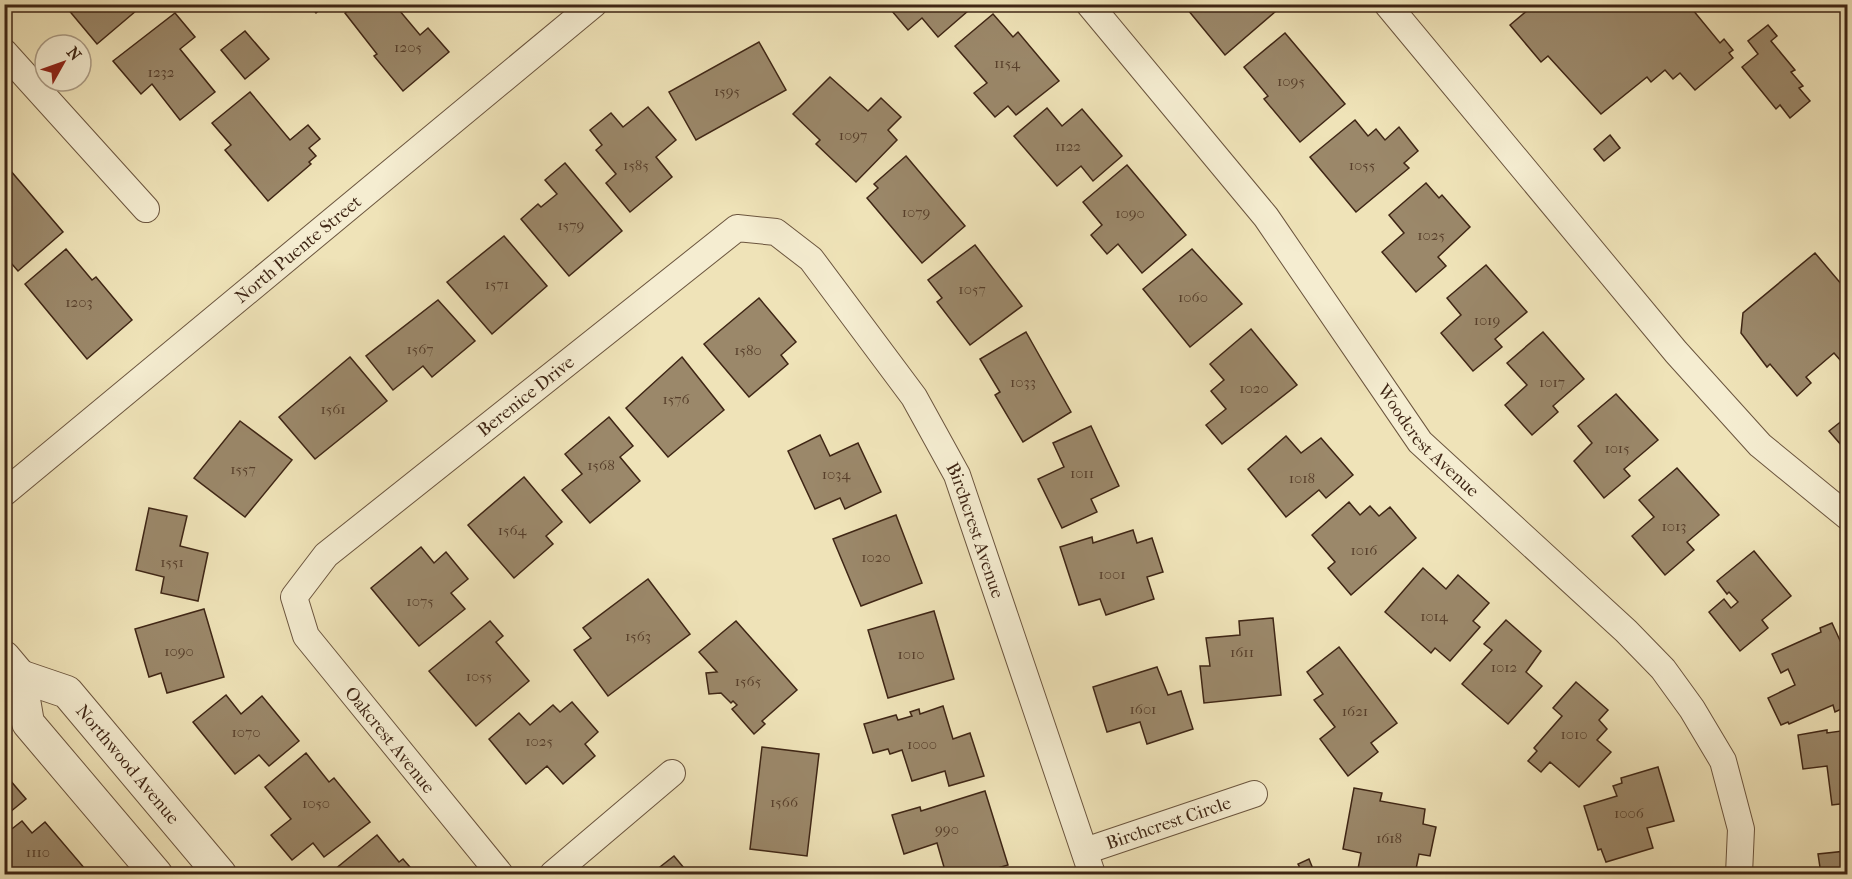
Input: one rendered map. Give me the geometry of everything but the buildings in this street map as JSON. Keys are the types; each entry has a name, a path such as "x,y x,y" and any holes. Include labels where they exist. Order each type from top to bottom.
{"street":[{"name":"North Puente Street","path":"4,493 594,4"},
{"name":"Woodcrest Avenue","path":"1089,4 1266,217 1420,442 1626,631 1663,669 1692,709 1723,761 1742,829 1739,874"},
{"path":"1387,4 1683,361 1760,446 1848,518"},
{"path":"4,52 146,209"},
{"name":"Berenice Drive","path":"294,597 326,555 737,228 776,232"},
{"name":"Birchcrest Avenue","path":"776,232 811,260 914,397 957,475 1089,863"},
{"name":"Oakcrest Avenue","path":"294,597 306,636 500,874"},
{"name":"Northwood Avenue","path":"13,667 28,723 156,874"},
{"name":"Northwood Avenue","path":"13,667 67,692 220,874"},
{"path":"553,874 672,773"},
{"name":"Birchcrest Circle","path":"1089,863 1254,794"}]}
